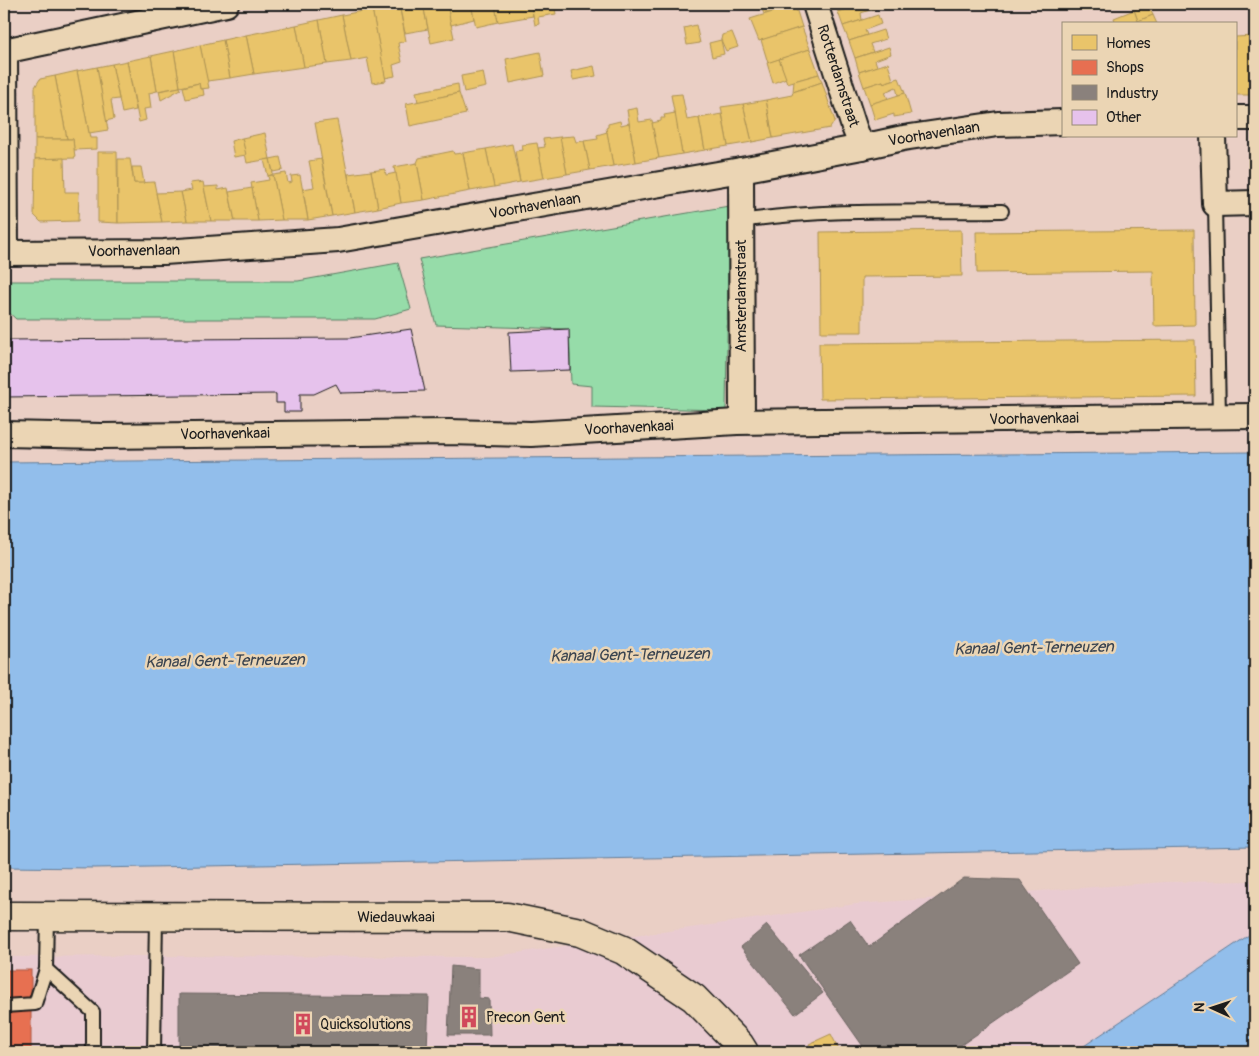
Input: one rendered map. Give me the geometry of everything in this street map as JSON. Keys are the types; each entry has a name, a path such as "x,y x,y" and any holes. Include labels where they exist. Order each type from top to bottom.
{"main road":[{"name":"Wiedauwkaai","path":"4,916 507,917 580,932 623,950 694,998 739,1044 744,1052"}],"street":[{"path":"5,253 4,50 226,4"},
{"name":"Rotterdamstraat","path":"815,4 862,147"},
{"path":"1236,118 1255,118"},
{"name":"Voorhavenlaan","path":"5,253 164,252 338,240 741,170 903,138 998,124 1062,122"},
{"path":"1213,138 1215,204 1255,203"},
{"name":"Amsterdamstraat","path":"741,170 742,422"},
{"name":"Voorhavenkaai","path":"4,434 102,436 449,432 531,434 742,422 1255,416"}],"lane":[{"path":"1215,204 1219,416"},
{"path":"741,221 817,214 1002,211"},
{"path":"4,1006 35,1004 46,969 47,916"},
{"path":"154,1052 156,916"},
{"path":"46,969 93,1012 93,1052"}],"shaded area":[{"path":"1255,881 1255,1052 4,1052 4,957 489,957 856,904 1165,882"}],"green space":[{"path":"729,206 726,410 592,407 592,386 571,384 569,329 436,325 419,259"},
{"path":"398,263 411,309 375,319 16,319 4,308 4,281 298,281"}],"water":[{"name":"Kanaal Gent-Terneuzen","path":"1255,452 1255,847 94,868 4,867 4,462"},
{"path":"1255,931 1255,1047 1247,1052 1075,1052"}],"building: Homes":[{"path":"4,4 13,4 13,6 4,8"},
{"path":"399,4 406,41 398,43 402,62 393,65 395,76 385,78 372,9"},
{"path":"399,4 423,4 428,29 405,33"},
{"path":"423,4 447,4 454,38 431,43"},
{"path":"447,4 471,4 474,19 451,25"},
{"path":"471,4 495,4 498,22 476,27"},
{"path":"495,4 531,4 533,16 498,22"},
{"path":"531,4 554,4 556,14 538,17 539,24 535,25"},
{"path":"554,4 582,4 555,10"},
{"path":"760,4 795,4 795,5 764,14"},
{"path":"836,4 863,4 838,12"},
{"path":"863,4 874,4 876,8 861,13 862,20 843,26 838,12"},
{"path":"1147,4 1153,15 1138,21 1134,10"},
{"path":"795,5 802,27 759,41 750,19"},
{"path":"372,9 386,81 372,83 367,58 351,61 342,15"},
{"path":"1134,10 1138,21 1115,22 1114,18"},
{"path":"342,15 351,61 327,64 319,20"},
{"path":"878,15 881,24 865,30 867,35 849,41 843,26"},
{"path":"1153,15 1156,22 1138,22"},
{"path":"319,20 327,64 304,67 296,25"},
{"path":"296,25 304,67 254,74 246,35"},
{"path":"696,25 700,43 687,45 684,28"},
{"path":"802,27 810,49 768,63 761,40"},
{"path":"883,30 886,39 870,44 873,52 855,58 849,41"},
{"path":"732,32 738,47 726,51 721,40 722,35"},
{"path":"246,35 254,74 230,78 223,40"},
{"path":"1255,36 1255,95 1236,95 1236,37"},
{"path":"223,40 230,78 207,81 200,45"},
{"path":"721,40 724,54 712,57 709,43"},
{"path":"200,45 209,88 200,89 199,83 180,87 174,51"},
{"path":"889,47 891,54 875,60 877,66 859,72 855,58"},
{"path":"810,49 819,74 787,83 779,59"},
{"path":"174,51 180,87 157,91 151,56"},
{"path":"540,52 544,76 510,83 506,59"},
{"path":"151,56 157,91 149,93 151,108 144,109 146,120 139,122 127,61"},
{"path":"779,59 786,78 773,83 767,63"},
{"path":"127,61 136,110 122,113 112,64"},
{"path":"888,63 893,80 864,87 859,72"},
{"path":"112,64 119,99 111,100 114,119 106,121 97,67"},
{"path":"594,66 596,76 573,80 571,71"},
{"path":"97,67 108,130 89,133 77,71"},
{"path":"77,71 90,138 97,138 97,149 74,150 73,139 67,139 55,76"},
{"path":"483,72 486,87 464,92 461,76"},
{"path":"819,74 822,82 793,92 794,81"},
{"path":"55,76 67,139 35,139 35,87 40,79"},
{"path":"899,78 905,93 898,95 896,87 885,92 888,99 870,104 864,87"},
{"path":"822,82 835,121 830,128 773,138 766,100 792,95 793,92"},
{"path":"199,83 204,95 186,99 183,87"},
{"path":"458,84 459,93 418,102 416,92"},
{"path":"180,87 181,89 161,100 159,91"},
{"path":"459,93 466,114 410,126 406,104"},
{"path":"905,93 911,114 894,117 894,114 875,120 870,104"},
{"path":"682,94 687,120 699,118 705,150 682,154 671,95"},
{"path":"766,100 773,138 752,142 743,104"},
{"path":"743,104 752,142 728,146 721,107"},
{"path":"637,108 639,122 652,120 659,158 636,162 627,110"},
{"path":"675,113 682,154 659,158 652,123 661,121 661,118 665,118 664,115"},
{"path":"722,114 728,146 705,150 699,118"},
{"path":"337,120 355,212 332,216 315,123"},
{"path":"620,121 621,125 629,123 636,162 613,166 606,128 608,124"},
{"path":"607,132 613,166 590,170 584,141 598,139 597,135"},
{"path":"265,133 270,159 247,163 242,138"},
{"path":"574,136 576,142 584,141 590,170 567,174 560,137"},
{"path":"560,137 567,174 544,178 538,148 545,147 543,139"},
{"path":"242,138 246,155 234,157 231,141"},
{"path":"35,139 73,139 75,158 35,159"},
{"path":"537,143 544,178 520,182 515,151 523,150 522,145"},
{"path":"512,144 520,182 494,187 486,149"},
{"path":"486,149 494,187 470,191 463,153"},
{"path":"453,151 454,154 463,153 470,191 424,200 417,163 419,158"},
{"path":"98,152 117,152 118,223 98,222"},
{"path":"280,157 283,170 273,172 270,159"},
{"path":"64,158 65,192 79,192 78,221 41,222 34,215 35,159"},
{"path":"118,159 130,159 134,183 154,182 162,222 118,223"},
{"path":"270,159 273,174 268,176 264,160"},
{"path":"321,159 332,216 308,220 303,189 314,187 309,161"},
{"path":"417,163 424,200 401,203 394,167"},
{"path":"132,167 141,167 144,183 134,183"},
{"path":"385,169 386,175 396,173 401,203 378,208 371,171"},
{"path":"371,171 378,208 355,212 348,174"},
{"path":"286,173 288,183 292,182 291,176 300,175 308,220 282,220 273,175"},
{"path":"273,175 282,220 258,221 251,183 269,180 268,176"},
{"path":"203,182 211,221 187,221 181,192 192,190 190,183"},
{"path":"218,186 218,190 228,188 235,221 211,221 204,187"},
{"path":"252,188 258,221 235,221 229,192"},
{"path":"181,192 187,221 162,222 156,193"},
{"path":"961,230 962,276 862,277 862,332 821,332 820,232"},
{"path":"1194,230 1195,325 1154,326 1153,271 977,273 976,232"},
{"path":"1195,340 1196,396 820,399 819,343"},
{"path":"831,1034 840,1052 812,1052 809,1044"}],"building: Shops":[{"path":"4,970 31,970 31,1052 4,1052"}],"building: Industry":[{"path":"964,878 1020,880 1078,964 951,1052 867,1052 799,955 850,920 869,947"},
{"path":"767,925 823,993 795,1014 741,947"},
{"name":"Precon Gent","path":"451,966 479,969 479,998 489,999 490,1035 448,1035"},
{"name":"Quicksolutions","path":"179,994 429,996 427,1052 179,1052"}],"building: Other":[{"path":"411,329 425,391 341,393 336,384 314,394 300,394 300,412 284,412 284,403 276,403 276,394 4,397 4,340 350,338"},
{"path":"569,329 570,370 511,372 509,332"}],"place":[{"name":"Precon Gent","path":"469,1017"},
{"name":"Quicksolutions","path":"303,1024"}]}
